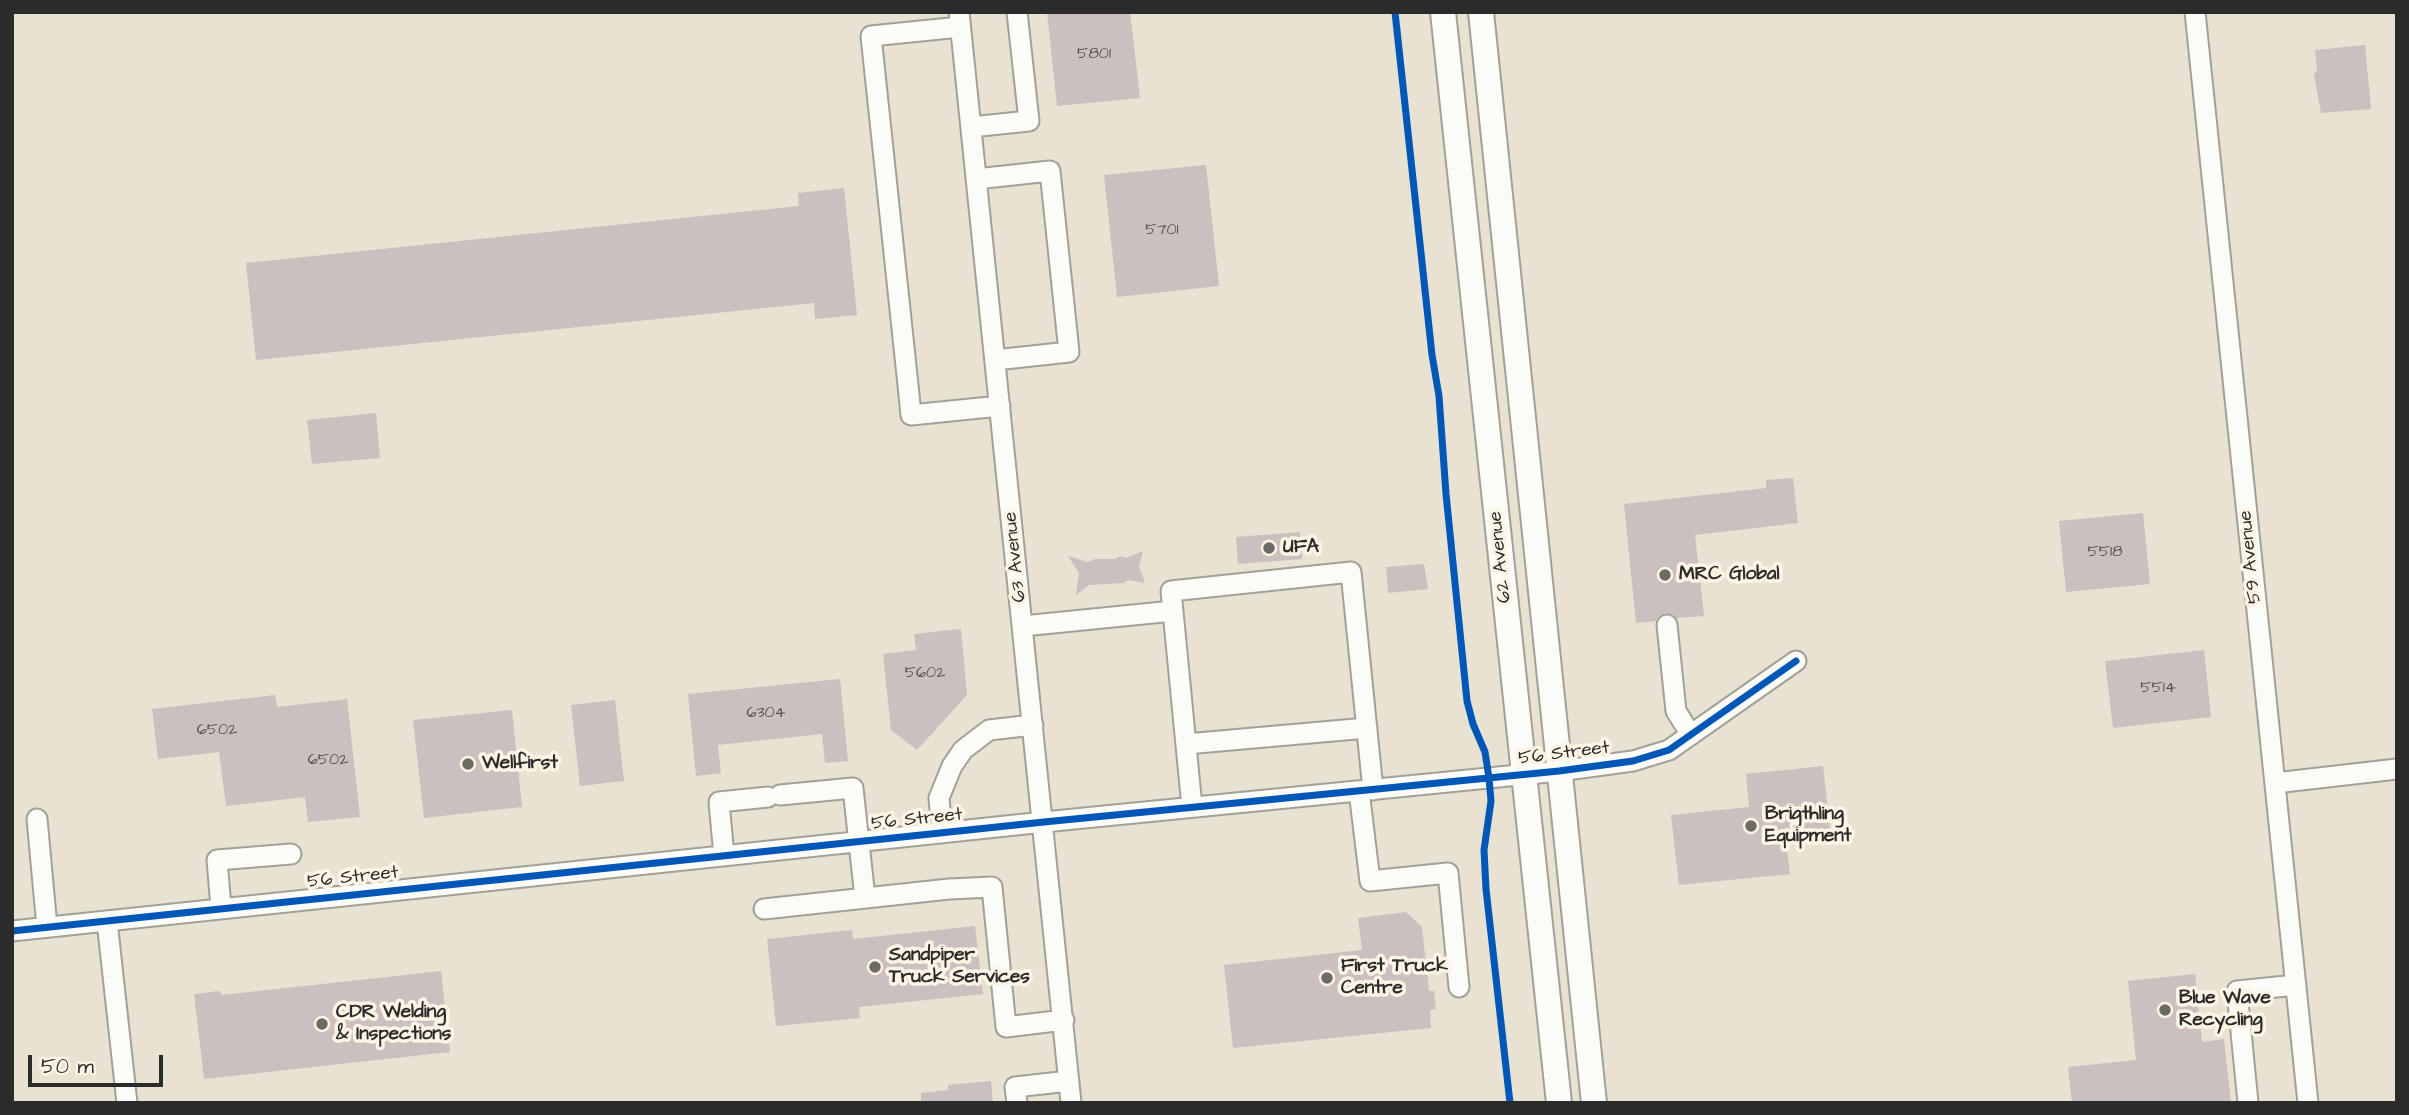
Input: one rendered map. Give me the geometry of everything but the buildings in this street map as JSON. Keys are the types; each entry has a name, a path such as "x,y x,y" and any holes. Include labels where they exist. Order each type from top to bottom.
{"main road":[{"name":"62 Avenue","path":"1443,12 1559,1103"},
{"name":"62 Avenue","path":"1480,12 1594,1103"}],"street":[{"path":"971,127 1029,121 1017,12"},
{"name":"59 Avenue","path":"2195,12 2308,1103"},
{"path":"959,20 871,36 911,415 1000,406"},
{"name":"63 Avenue","path":"959,20 1071,1103"},
{"path":"976,179 1050,171 1069,352 995,360"},
{"path":"1192,807 1171,591 1351,572 1367,728 1366,790 1370,881 1448,873 1460,987"},
{"path":"1023,626 1173,611"},
{"path":"1667,625 1676,711 1691,735"},
{"name":"56 Street","path":"12,931 221,907 1559,771 1633,761 1669,750 1796,661"},
{"path":"942,833 939,798 952,766 963,750 989,730 1033,725"},
{"path":"1185,744 1367,728"},
{"path":"2275,783 2397,769"},
{"path":"724,856 719,802 853,788 865,898"},
{"path":"37,819 47,927"},
{"path":"221,907 217,860 291,854"},
{"path":"764,909 992,887 1006,1027 1064,1020"},
{"path":"107,921 127,1103"},
{"path":"2248,1103 2237,991 2296,985"},
{"path":"1017,1103 1015,1087 1069,1081"}],"cycle path":[{"path":"1395,12 1432,355 1439,396 1467,701 1485,752 1489,778 1491,801 1484,850 1486,889 1510,1103"},
{"path":"12,931 1044,822 1559,771 1633,761 1669,750 1796,661"}],"place":[{"name":"UFA","path":"1269,548"},
{"name":"MRC Global","path":"1665,575"},
{"name":"Wellfirst","path":"468,764"},
{"name":"Brigthling Equipment","path":"1751,826"},
{"name":"Sandpiper Truck Services","path":"875,967"},
{"name":"First Truck Centre","path":"1327,978"},
{"name":"Blue Wave Recycling","path":"2165,1010"},
{"name":"CDR Welding & Inspections","path":"322,1024"}]}
